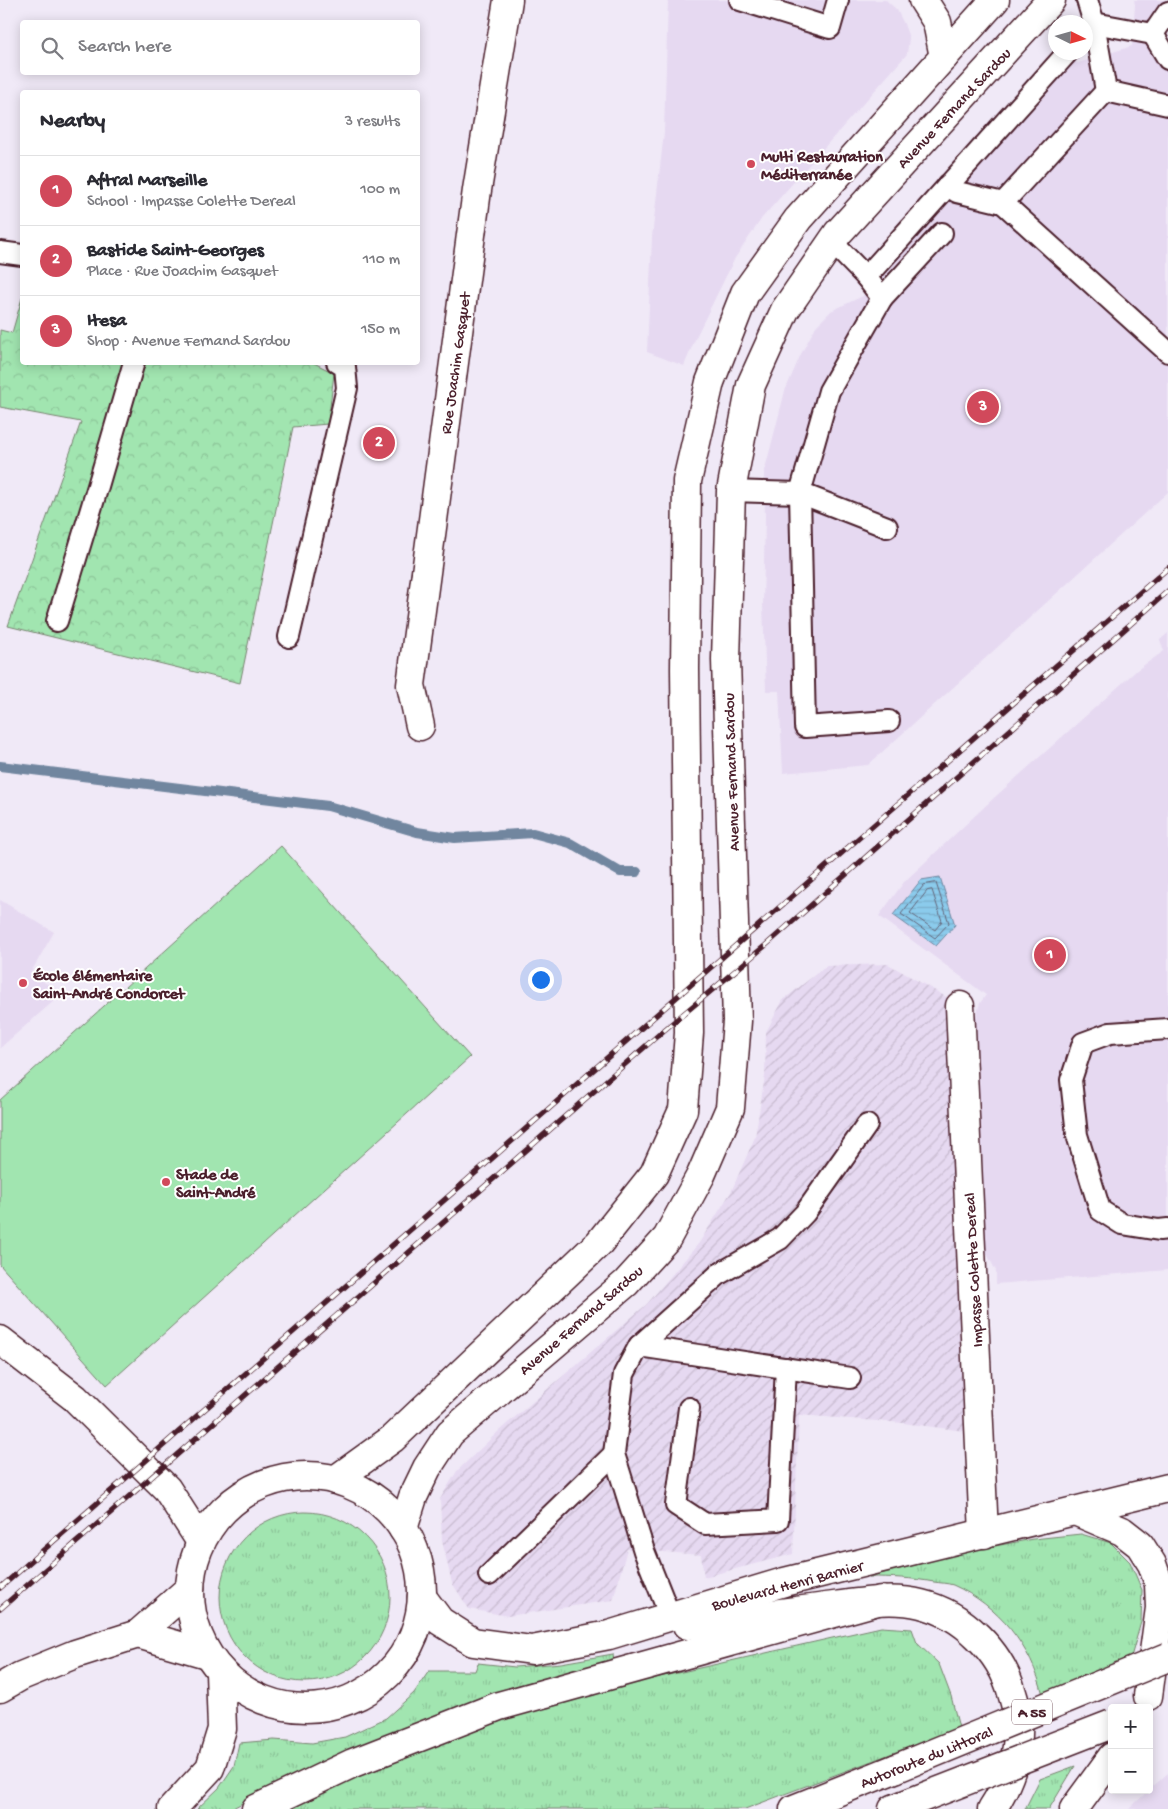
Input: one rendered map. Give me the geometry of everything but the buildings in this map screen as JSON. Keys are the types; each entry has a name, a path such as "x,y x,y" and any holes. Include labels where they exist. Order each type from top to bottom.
{"main road":[{"name":"Rue Joachim Gasquet","path":"420,726 411,685 477,190 508,0"},
{"path":"923,0 937,22 944,57"},
{"path":"336,1480 392,1439 599,1243 654,1174 683,1110 689,1033 685,679 687,481 710,382 745,293 798,219 995,0"},
{"name":"Avenue Fernand Sardou","path":"403,1529 413,1497 423,1475 450,1433 626,1283 667,1238 701,1175 730,1108 737,1021 726,660 731,491 751,385 785,310 838,233 1051,0"},
{"name":"Impasse Colette Dereal","path":"960,1006 984,1534"},
{"path":"0,1340 75,1398 167,1489 201,1542"},
{"path":"304,1476 336,1480 362,1490 385,1507 403,1529 418,1562 422,1596 414,1635 394,1669 364,1694 327,1707 288,1708 251,1696 214,1663 197,1633 193,1618 190,1588 193,1564 201,1542 219,1515 243,1494 272,1481 304,1476"},
{"name":"Boulevard Henri Barnier","path":"422,1596 440,1621 473,1642 532,1650 609,1635 784,1582 1168,1488"},
{"path":"1075,1511 1122,1531 1140,1545 1152,1564 1159,1584 1160,1608 1152,1704"},
{"path":"0,1688 21,1676 75,1654 138,1634 190,1588"},
{"path":"256,1809 353,1763 499,1706 882,1600"},
{"path":"609,1635 882,1600 921,1604 954,1617 979,1638 996,1658 1009,1684 1018,1715 1018,1741 1010,1772 1002,1795 992,1809"},
{"path":"138,1634 214,1663"},
{"name":"Autoroute du Littoral","path":"794,1809 1168,1656"},
{"path":"172,1809 210,1768 222,1729 214,1663"},
{"path":"1152,1704 1168,1664"},
{"name":"A 55","path":"902,1805 1108,1726"},
{"path":"1074,1809 1108,1763"}],"lane":[{"path":"740,0 830,28 838,0"},
{"path":"1087,0 1089,15"},
{"path":"1153,34 1168,12"},
{"path":"1093,28 1153,34"},
{"path":"1153,34 1168,59"},
{"path":"1093,40 1106,91"},
{"path":"866,277 1061,60"},
{"path":"1106,91 1168,105"},
{"path":"1003,203 1106,91"},
{"path":"948,185 956,192 1003,203 1168,352"},
{"path":"889,722 805,727 800,493 828,391 882,298 942,233"},
{"path":"832,242 866,277 882,298"},
{"path":"0,252 20,255"},
{"path":"56,621 133,365"},
{"path":"289,637 347,388 345,367 342,365"},
{"path":"731,491 800,493 887,527"},
{"path":"1168,1029 1110,1033 1083,1044 1072,1080 1077,1135 1100,1210 1122,1224 1159,1230 1168,1229"},
{"path":"670,1616 644,1551 614,1454 624,1374 639,1346 719,1274 780,1238 805,1213 867,1125"},
{"path":"639,1346 850,1378"},
{"path":"689,1408 676,1505 705,1524 778,1520 786,1368"},
{"path":"489,1575 614,1454"}],"shaded area":[{"path":"668,0 886,0 897,10 909,38 907,54 762,218 735,258 696,337 684,366 647,352 652,237 664,132"},
{"path":"1134,0 1168,0 1168,492 868,765 783,773 779,691 766,691 763,605 764,473 785,391 801,354 816,326 831,311 863,296 1072,61 1078,63 1093,60 1093,58 1132,46"},
{"path":"1168,633 1168,1270 996,1284 996,1271 984,1248 971,1034 980,1003 986,995 879,916 904,882 995,797 1137,670 1164,651 1160,640"},
{"name":"École élémentaire Saint-André Condorcet","path":"0,900 54,932 30,974 63,993 0,1048"},
{"path":"888,964 948,998 965,1269 972,1432 903,1423 799,1415 793,1554 704,1577 701,1555 627,1549 613,1600 508,1616 469,1609 452,1583 442,1541 440,1499 457,1471 501,1429 647,1304 699,1243 731,1192 755,1137 765,1076 766,1032 783,1000 826,966"},
{"path":"1168,1773 1168,1809 1129,1809 1145,1794 1153,1794 1153,1786"}],"green space":[{"path":"20,305 20,365 318,365 334,373 328,424 293,427 240,683 8,626 81,422 0,407 0,330 12,333"},
{"name":"Stade de Saint-André","path":"281,846 470,1057 107,1385 0,1265 0,1100"},
{"path":"313,1512 338,1518 359,1531 371,1543 387,1572 390,1597 389,1614 384,1630 371,1651 359,1663 330,1679 297,1682 272,1676 251,1663 239,1651 223,1622 220,1589 226,1564 239,1543 251,1531 280,1515"},
{"path":"1081,1534 1111,1543 1130,1562 1142,1590 1141,1622 1131,1657 1043,1695 1031,1660 1022,1644 998,1616 984,1604 953,1585 910,1579 869,1577 973,1550 1033,1539"},
{"path":"881,1627 912,1629 917,1643 939,1664 951,1696 959,1728 745,1809 281,1809 420,1748 549,1702"},
{"path":"613,1654 614,1663 272,1787 231,1809 197,1809 219,1788 234,1766 239,1743 274,1740 312,1743 345,1737 386,1718 414,1693 429,1671 475,1671 478,1663 515,1667 561,1663"},
{"path":"1075,1766 1049,1809 1025,1809 1040,1779"}],"water":[{"path":"940,877 955,925 936,946 893,915 921,880"}],"waterway":[{"path":"0,766 328,806 417,832 455,838 533,833 570,843 620,872 637,872"}],"railway":[{"path":"0,1588 1168,568"},
{"path":"0,1609 663,1031 766,945 1168,591"}],"place":[{"name":"Multi Restauration Méditerranée","path":"751,164"},
{"name":"Itesa","path":"983,407"},
{"name":"Bastide Saint-Georges","path":"379,443"},
{"name":"Aftral Marseille","path":"1050,955"},
{"name":"École élémentaire Saint-André Condorcet","path":"23,983"},
{"name":"Stade de Saint-André","path":"166,1182"}]}
